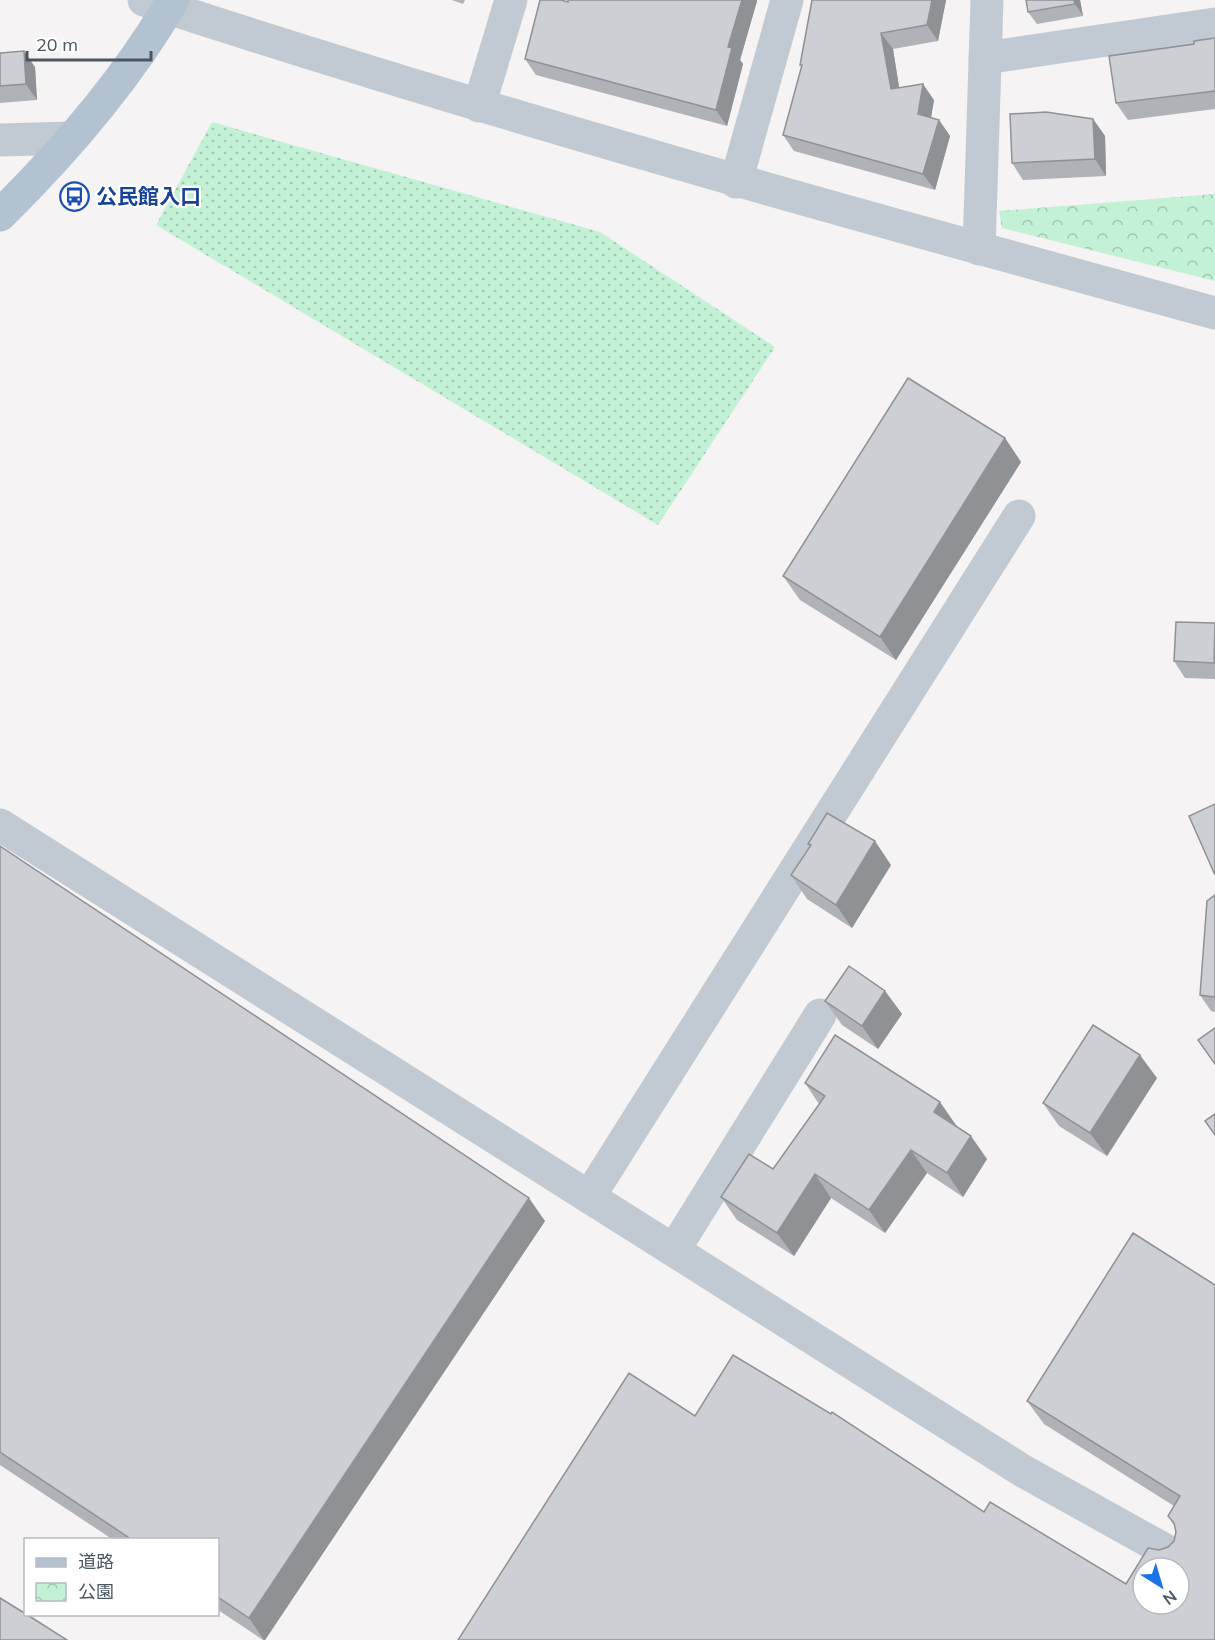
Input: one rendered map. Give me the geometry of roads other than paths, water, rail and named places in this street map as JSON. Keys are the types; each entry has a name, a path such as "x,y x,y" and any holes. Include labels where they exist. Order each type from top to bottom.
{"main road":[{"path":"0,215 57,159 147,40 162,3"}],"street":[{"path":"479,106 511,0"},
{"path":"736,182 787,0"},
{"path":"979,249 987,0"},
{"path":"162,3 479,106 736,182 1215,313"},
{"path":"985,58 1215,24"},
{"path":"0,140 72,138"},
{"path":"589,1197 1019,516"},
{"path":"0,825 1023,1471 1174,1555"},
{"path":"674,1251 820,1015"}],"place":[{"name":"公民館入口","path":"75,197"}]}
